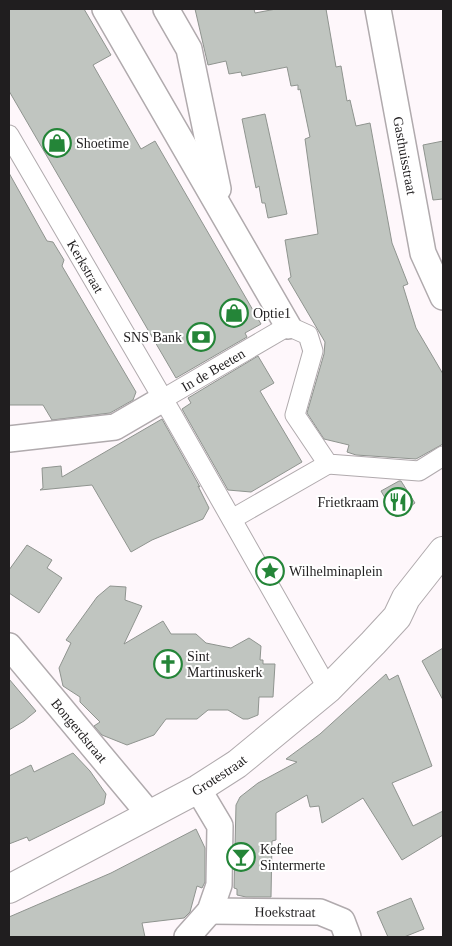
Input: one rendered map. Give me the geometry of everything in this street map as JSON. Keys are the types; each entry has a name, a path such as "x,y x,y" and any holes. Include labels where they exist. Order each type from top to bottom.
{"main road":[{"name":"Grotestraat","path":"9,889 198,789 236,764 328,689 397,617 406,598 443,551"},
{"name":"Grotestraat","path":"397,617 412,610 443,579"}],"street":[{"path":"105,9 288,326 308,335 313,351 295,415 328,464"},
{"path":"166,9 189,49 222,211"},
{"name":"Gasthuisstraat","path":"378,9 423,253 443,297"},
{"name":"Kerkstraat","path":"9,135 163,399"},
{"name":"In de Beeten","path":"9,439 115,427 288,326"},
{"path":"163,399 328,689"},
{"path":"232,519 328,464 419,471 441,461"},
{"name":"Bongerdstraat","path":"9,646 150,815"},
{"path":"187,937 210,912 219,885 220,826 198,789"},
{"name":"Hoekstraat","path":"210,912 320,912 342,921 348,937"}],"building":[{"path":"9,9 84,9 111,55 93,65 141,149 155,141 261,324 245,333 247,337 176,378 9,91"},
{"path":"195,9 254,9 255,13 276,9 326,9 336,67 341,66 347,101 350,100 356,126 370,123 392,243 408,284 403,286 416,328 443,374 443,444 416,459 356,455 347,452 349,445 324,439 307,413 324,354 325,342 288,279 291,277 285,240 318,234 305,139 310,137 300,89 298,90 298,85 291,86 287,67 242,76 241,72 229,74 226,61 208,65"},
{"path":"265,114 287,214 268,218 265,203 262,203 259,186 256,188 242,119"},
{"path":"443,141 443,199 433,200 423,145"},
{"path":"9,173 47,241 53,242 64,260 62,266 136,392 133,400 110,413 52,420 43,405 9,405"},
{"path":"258,356 274,383 260,391 302,462 251,492 228,490 182,409 191,403 188,398"},
{"path":"162,419 200,487 198,486 209,508 203,519 152,540 131,552 92,485 40,490 43,488 42,468 61,466 62,477"},
{"path":"401,481 415,503 396,517 381,491"},
{"path":"27,545 52,560 47,568 62,578 39,613 9,593 9,570"},
{"name":"Sint Martinuskerk","path":"110,586 126,587 125,600 142,606 124,644 163,621 171,634 196,634 206,643 231,648 249,638 261,646 260,660 263,660 263,664 275,664 273,697 259,697 258,715 248,719 243,719 228,710 208,710 197,719 166,719 154,735 127,745 102,735 94,726 100,722 80,702 80,697 63,686 59,668 71,643 66,640 97,597"},
{"path":"443,648 443,700 422,661"},
{"path":"386,674 389,680 398,675 432,766 392,783 413,826 443,811 443,835 402,860 363,798 322,823 319,806 310,807 307,795 276,813 276,840 272,841 271,897 237,895 237,889 234,888 236,805 240,797 258,783 297,762 286,759 320,734"},
{"path":"9,679 36,711 9,730"},
{"path":"73,753 90,771 106,794 104,804 29,841 27,837 9,844 9,776 31,765 34,772"},
{"path":"196,829 205,848 205,882 202,888 197,886 190,912 184,918 142,923 145,937 9,937 9,917 111,873"},
{"path":"411,898 424,929 404,937 388,937 377,912"}],"place":[{"name":"Shoetime","path":"57,143"},
{"name":"Optie1","path":"234,313"},
{"name":"SNS Bank","path":"201,337"},
{"name":"Frietkraam","path":"398,502"},
{"name":"Wilhelminaplein","path":"270,571"},
{"name":"Sint Martinuskerk","path":"168,664"},
{"name":"Kefee Sintermerte","path":"241,857"}]}
